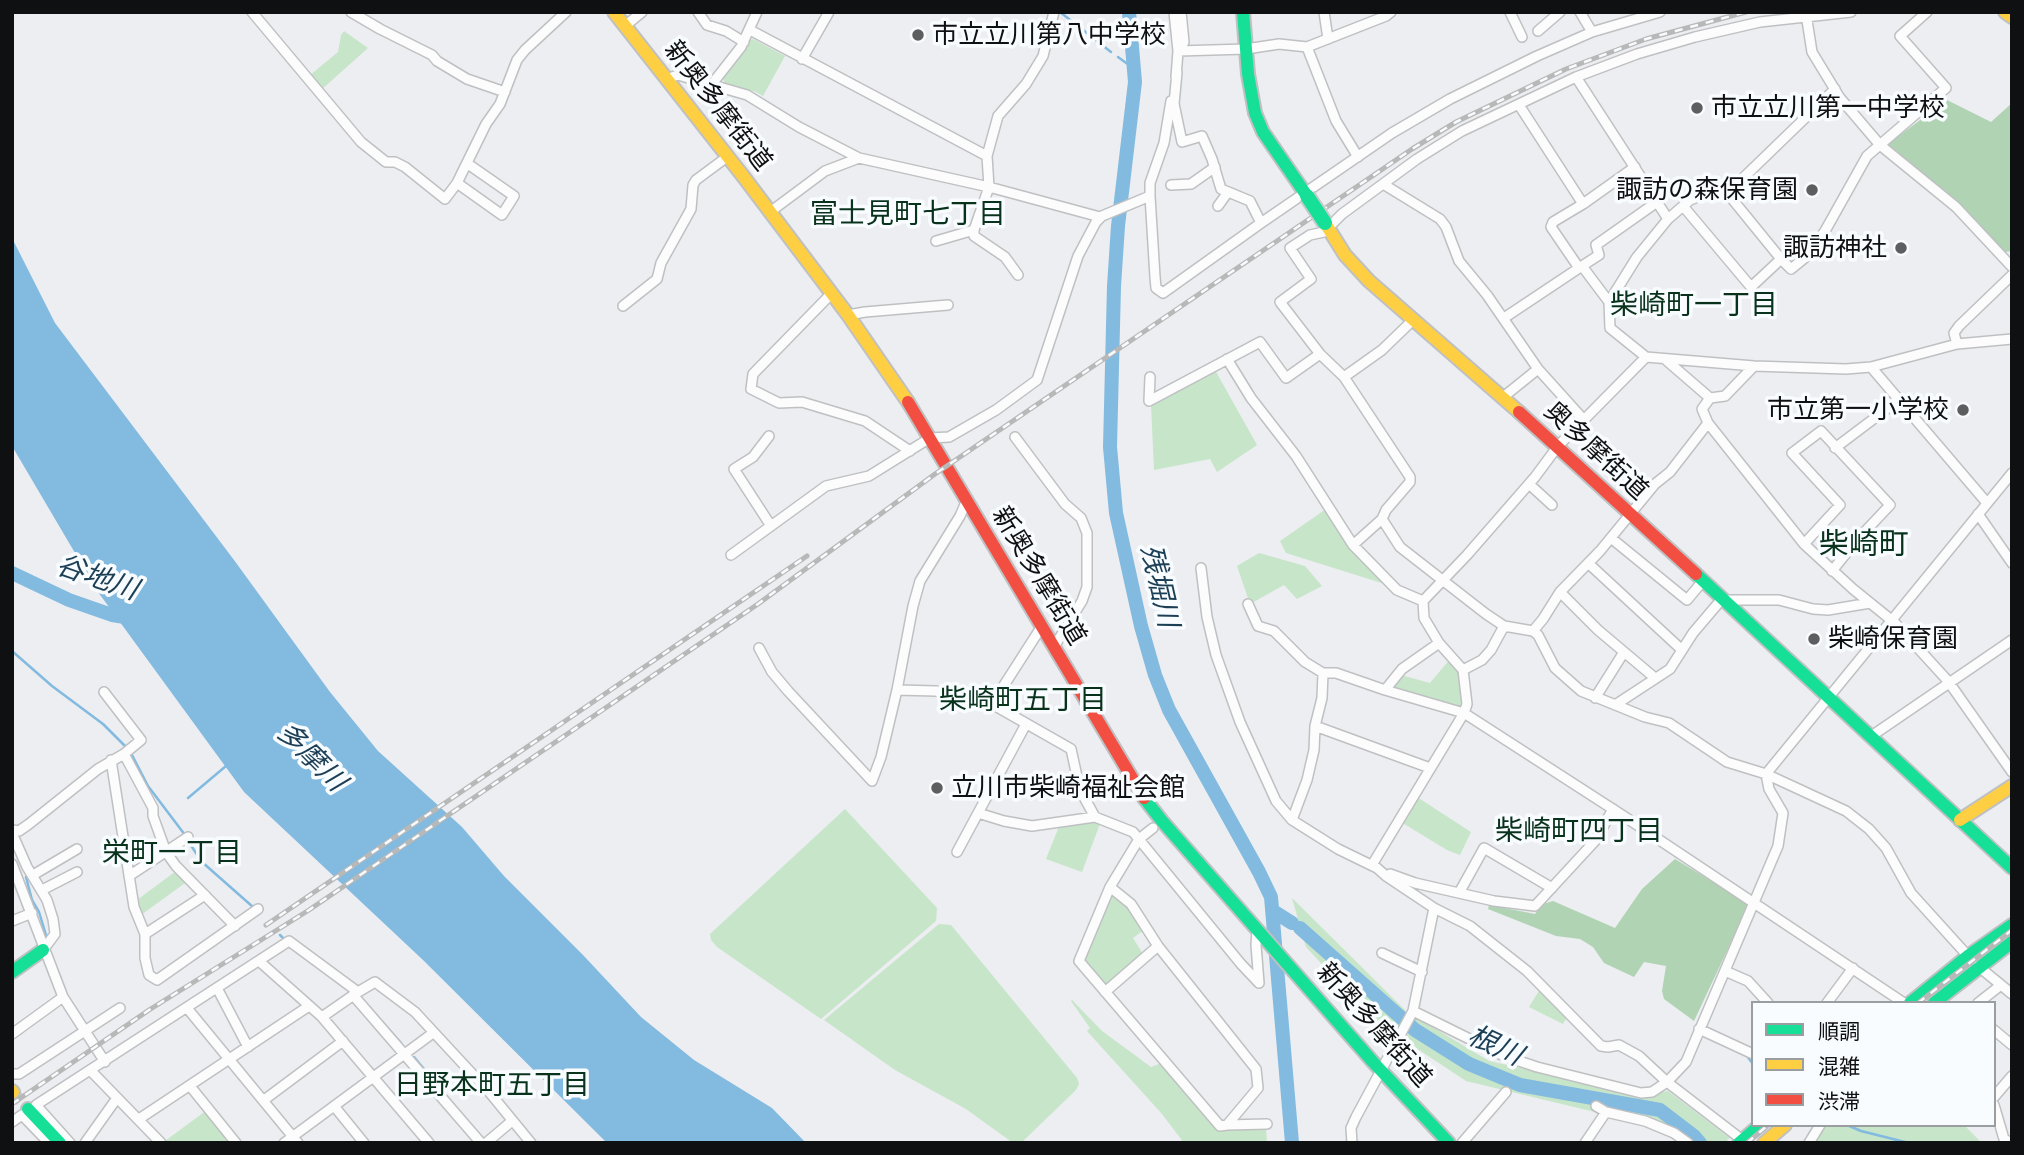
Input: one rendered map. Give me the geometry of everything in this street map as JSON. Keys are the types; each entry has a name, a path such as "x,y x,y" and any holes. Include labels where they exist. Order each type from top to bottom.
{"main road":[{"name":"新奥多摩街道","path":"614,12 770,212 900,388 1144,797 1302,982 1449,1143"},
{"name":"奥多摩街道","path":"1243,12 1255,113 1263,132 1345,255 1361,273 1558,446 2012,868"},
{"path":"2005,12 2012,17"},
{"path":"1960,820 2012,786"},
{"path":"1936,1001 2012,925"},
{"path":"1913,1001 1973,961 2012,942"},
{"path":"12,972 43,950"},
{"path":"28,1109 60,1143"},
{"path":"1743,1142 1758,1127"},
{"path":"1764,1143 1783,1127"}],"street":[{"path":"252,12 362,142 386,162 395,162 405,167 445,200 468,164 478,139 505,92 519,58 566,12"},
{"path":"351,12 432,55 437,61 467,79 505,92"},
{"path":"625,26 642,12"},
{"path":"698,12 707,25 744,41"},
{"path":"712,84 744,41 757,12"},
{"path":"803,59 830,12"},
{"path":"1018,275 1005,257 974,236 974,230 989,187 987,156 998,116 1026,84 1043,56 1054,12"},
{"path":"1174,12 1178,51 1174,104 1182,142 1202,136 1221,189 1250,201 1261,223"},
{"path":"1178,51 1184,42 1181,12"},
{"path":"1324,12 1328,39"},
{"path":"1178,51 1246,49 1279,44 1307,47 1391,12"},
{"path":"1510,12 1522,37"},
{"path":"1538,31 1560,12"},
{"path":"1580,12 1592,32"},
{"path":"1177,72 1164,143 1145,198 1156,288 1163,293 1392,133 1450,99 1592,32 1660,12"},
{"path":"1353,545 1382,519 1386,510 1410,482 1410,477 1344,377 1320,354 1280,302 1311,279 1290,248 1310,235 1324,232 1327,225 1446,140 1576,77 1637,54 1695,37 1806,14 1851,12"},
{"path":"1724,189 1791,269 1807,256 1825,231 1867,156 1946,88 1900,36 1927,12"},
{"path":"1806,14 1812,52 1835,89 1880,145 1956,206 2012,267"},
{"path":"750,30 987,156"},
{"path":"1307,47 1336,121 1358,157"},
{"path":"666,79 678,75 755,99 799,127 859,158 1101,216 1145,198"},
{"path":"1576,77 1668,219"},
{"path":"1835,89 1740,181 1690,200 1668,219 1637,257 1609,302 1610,328 1646,357 1754,366 1846,369 1871,366 1956,344 2012,339"},
{"path":"1519,105 1583,204"},
{"path":"623,306 657,279 661,264 691,209 693,185 727,157"},
{"path":"770,212 825,171 859,158"},
{"path":"457,183 502,215 514,197 468,164"},
{"path":"1171,185 1191,184 1215,167"},
{"path":"1609,302 1552,228 1553,222 1635,167"},
{"path":"1383,184 1440,219 1446,227 1459,261 1504,318 1538,369 1584,420"},
{"path":"1218,206 1228,192"},
{"path":"1504,318 1599,255 1596,245 1657,202"},
{"path":"1683,206 1752,287 1781,259"},
{"path":"731,555 826,486 869,476 930,438 949,437 996,410 1037,380 1078,256 1101,216"},
{"path":"936,241 974,230"},
{"path":"1956,344 1954,333 1959,326 2012,275"},
{"path":"831,294 753,374 751,389 779,403 802,402 866,421 910,451"},
{"path":"848,315 948,305"},
{"path":"1344,377 1382,350 1413,320"},
{"path":"1150,377 1149,401 1260,342 1286,378 1320,354"},
{"path":"1374,866 1467,704 1463,670 1439,643 1424,618 1423,601 1529,485 1558,446 1646,357"},
{"path":"1227,359 1251,398 1296,456 1353,545 1397,590 1423,601"},
{"path":"1665,360 1710,398 1725,396 1754,366"},
{"path":"1871,366 1987,503"},
{"path":"1502,398 1538,369"},
{"path":"1710,398 1702,410 1708,423 1804,544 1891,620 1948,681 2012,772"},
{"path":"1835,448 1900,399"},
{"path":"1533,631 1560,592 1611,538 1655,484 1671,472 1708,423"},
{"path":"1804,544 1840,505 1792,453 1821,431 1890,505 1832,571"},
{"path":"769,436 753,457 734,469 771,526"},
{"path":"1015,437 1065,504 1081,518 1087,533 1087,587 1082,601 1054,647"},
{"path":"1766,775 2012,473"},
{"path":"1529,485 1552,505"},
{"path":"759,648 772,672 788,691 872,781 881,757 920,581 966,502"},
{"path":"1978,514 2012,563"},
{"path":"1382,519 1400,547 1486,614 1504,626 1533,631 1542,640 1562,677 1581,691 1646,718 1669,723 1727,762 1766,775 1846,811 1869,829 1886,848 1911,893 1973,961 2012,994"},
{"path":"1611,538 1687,600 1702,582"},
{"path":"1588,563 1682,650"},
{"path":"1202,568 1209,625 1221,668 1240,722 1276,801 1292,820 1338,849 1415,883 1494,901 1535,906 1595,841 1613,809"},
{"path":"1560,592 1655,678"},
{"path":"1615,705 1670,669 1721,600 1779,600 1812,609 1828,610 1870,604"},
{"path":"1248,604 1258,626 1274,631 1305,662 1323,673 1336,673 1464,713 1900,1001"},
{"path":"992,704 1042,626"},
{"path":"1463,670 1482,660 1491,650 1504,626"},
{"path":"1870,737 1948,681 2012,640"},
{"path":"1385,690 1402,669 1439,643"},
{"path":"1595,698 1624,652"},
{"path":"1292,820 1307,780 1314,750 1323,673"},
{"path":"897,690 936,691 992,704 1071,749 1080,790 1095,817"},
{"path":"43,950 55,934 52,919 42,890 12,832 29,824 79,783 141,740 104,692"},
{"path":"957,852 1026,724"},
{"path":"1315,726 1430,768"},
{"path":"127,751 153,808 153,816 166,852 176,866 235,926"},
{"path":"111,760 134,907 145,934 145,958 149,975 157,981 258,909"},
{"path":"1413,1011 1504,1056 1548,1070 1641,1093 1652,1092 1667,1082 1686,1062 1778,846 1783,813 1769,789 1766,775"},
{"path":"978,813 1004,821 1032,825 1095,817 1133,832 1259,983 1257,930"},
{"path":"1153,828 1139,839 1110,887 1079,961 1220,1126 1267,1124"},
{"path":"129,876 186,838"},
{"path":"1460,893 1484,848 1552,887"},
{"path":"33,875 76,849"},
{"path":"12,864 63,997 105,1062"},
{"path":"1374,866 1434,908 1470,926 1527,971 1601,1046 1619,1045 1639,1056 1667,1082 1743,1142"},
{"path":"42,890 76,872"},
{"path":"1110,887 1132,904 1158,946 1256,1069 1258,1088 1227,1125"},
{"path":"145,934 205,895"},
{"path":"1352,1143 1351,1128 1413,1011 1434,908"},
{"path":"12,921 32,913"},
{"path":"70,1143 36,1105 289,941 356,993 484,1143 512,1121"},
{"path":"1105,992 1158,946"},
{"path":"1382,953 1422,972"},
{"path":"259,961 322,1017 429,1143"},
{"path":"1828,1001 1853,968"},
{"path":"1725,971 1748,981 1766,1001"},
{"path":"322,1017 375,982 415,1012 531,1143"},
{"path":"1981,1001 2001,985"},
{"path":"217,988 248,1047"},
{"path":"12,1034 63,997"},
{"path":"139,1119 309,1006"},
{"path":"12,1074 19,1074 120,1008"},
{"path":"187,1008 295,1139"},
{"path":"1699,1029 1751,1053"},
{"path":"1996,1032 2012,1045"},
{"path":"284,1143 295,1139 334,1106 433,1033"},
{"path":"264,1100 343,1041"},
{"path":"91,1071 161,1143"},
{"path":"1996,1095 2012,1076"},
{"path":"190,1086 236,1143"},
{"path":"1462,1143 1506,1092"},
{"path":"85,1143 117,1098"},
{"path":"1596,1105 1606,1112 1645,1121 1674,1133 1688,1143"},
{"path":"334,1106 364,1143"},
{"path":"1585,1143 1606,1112"},
{"path":"1996,1112 2004,1139 2012,1143"},
{"path":"12,1122 22,1115 49,1143"},
{"path":"1809,1143 1819,1127"}],"green space":[{"path":"344,31 368,48 321,90 309,76 338,52"},
{"path":"753,39 785,56 763,96 725,83 723,79"},
{"path":"1947,100 1991,122 2012,103 2012,251 2005,252 1960,205 1888,144"},
{"path":"1215,370 1257,445 1217,472 1210,459 1154,470 1151,404"},
{"path":"1326,509 1388,585 1286,553 1280,541"},
{"path":"1259,553 1305,566 1322,586 1297,599 1284,585 1250,604 1237,566"},
{"path":"1451,658 1461,668 1465,703 1461,711 1391,690 1401,675 1430,683"},
{"path":"1417,797 1471,832 1460,855 1401,822"},
{"path":"845,809 937,908 936,921 821,1019 717,947 710,934"},
{"path":"1101,821 1082,872 1046,859 1060,824"},
{"path":"1675,859 1749,904 1694,1021 1664,999 1662,991 1666,966 1644,962 1634,977 1604,963 1593,947 1580,939 1556,936 1488,909 1489,905 1535,914 1543,904 1553,901 1615,928 1642,889"},
{"path":"176,871 185,883 141,915 137,900"},
{"path":"1114,894 1130,906 1144,930 1133,938 1143,954 1105,987 1083,959 1107,896"},
{"path":"1292,898 1406,1011 1489,1061 1641,1095 1668,1091 1730,1138 1727,1140 1729,1143 1685,1143 1674,1131 1466,1081 1395,1034 1391,1039 1306,947"},
{"path":"939,924 951,925 1077,1078 1079,1084 1076,1090 1021,1143 1013,1143 966,1109 895,1070 824,1020"},
{"path":"1540,989 1567,1017 1563,1024 1529,1007"},
{"path":"1072,1000 1102,1031 1151,1067 1162,1063 1219,1128 1266,1128 1267,1143 1184,1143 1162,1114 1087,1031 1090,1028"},
{"path":"207,1110 234,1143 165,1141"},
{"path":"1821,1127 1966,1127 1982,1143 1812,1143"}],"water":[{"name":"多摩川","path":"12,238 55,323 330,692 378,751 462,827 504,876 641,1017 694,1060 772,1108 806,1143 607,1143 423,960 244,792 98,592 12,446"}],"waterway":[{"path":"1060,12 1111,52"},
{"name":"残堀川","path":"1129,12 1135,82 1118,226 1114,286 1110,447 1116,513 1141,626 1155,675 1169,710 1271,897 1292,1143"},
{"path":"1118,57 1133,68"},
{"name":"谷地川","path":"12,573 69,600 112,615 131,618"},
{"path":"12,651 52,686 103,724 127,748"},
{"path":"131,753 148,786 185,835"},
{"path":"188,798 226,766"},
{"path":"188,841 202,862 253,907"},
{"path":"26,877 46,935"},
{"name":"根川","path":"1273,911 1292,923"},
{"name":"根川","path":"1300,928 1415,1030 1469,1064 1520,1085 1660,1110 1700,1143"},
{"path":"280,935 283,938"},
{"path":"370,1008 401,1043"},
{"path":"1747,1056 1751,1061"},
{"path":"414,1057 463,1116"},
{"path":"1852,1127 1909,1143"}],"tunnel":[{"path":"13,1092 28,1109"}],"railway":[{"path":"12,1104 149,1010 309,910 758,604 935,474 1412,149 1456,122 1566,69 1646,39 1746,12"},
{"path":"266,925 807,556"},
{"path":"1921,1001 2012,930"},
{"path":"1747,1143 1766,1127"}],"traffic: fast":[{"path":"1243,12 1248,74 1255,113 1263,132 1307,196"},
{"path":"1307,196 1325,223"},
{"path":"1696,574 2012,868"},
{"path":"1144,798 1373,1062 1449,1143"},
{"path":"1912,1001 2012,925"},
{"path":"1937,1001 2012,942"},
{"path":"12,972 43,950"},
{"path":"28,1109 60,1143"},
{"path":"1739,1143 1758,1127"}],"traffic: slow":[{"path":"614,12 848,315 908,402"},
{"path":"2005,12 2012,17"},
{"path":"1325,223 1345,255 1369,281 1519,412"},
{"path":"1960,820 2012,786"},
{"path":"1764,1143 1783,1127"}],"traffic: jam":[{"path":"908,402 1144,798"},
{"path":"1519,412 1696,574"}],"place":[{"name":"市立立川第八中学校","path":"918,35"},
{"name":"市立立川第一中学校","path":"1697,108"},
{"name":"諏訪の森保育園","path":"1812,190"},
{"name":"諏訪神社","path":"1901,248"},
{"name":"市立第一小学校","path":"1963,410"},
{"name":"柴崎保育園","path":"1814,639"},
{"name":"立川市柴崎福祉会館","path":"937,788"}],"district":[{"name":"富士見町七丁目","path":"908,215"},
{"name":"柴崎町一丁目","path":"1694,306"},
{"name":"柴崎町","path":"1864,545"},
{"name":"柴崎町五丁目","path":"1023,701"},
{"name":"柴崎町四丁目","path":"1579,832"},
{"name":"栄町一丁目","path":"172,854"},
{"name":"日野本町五丁目","path":"492,1086"}]}
